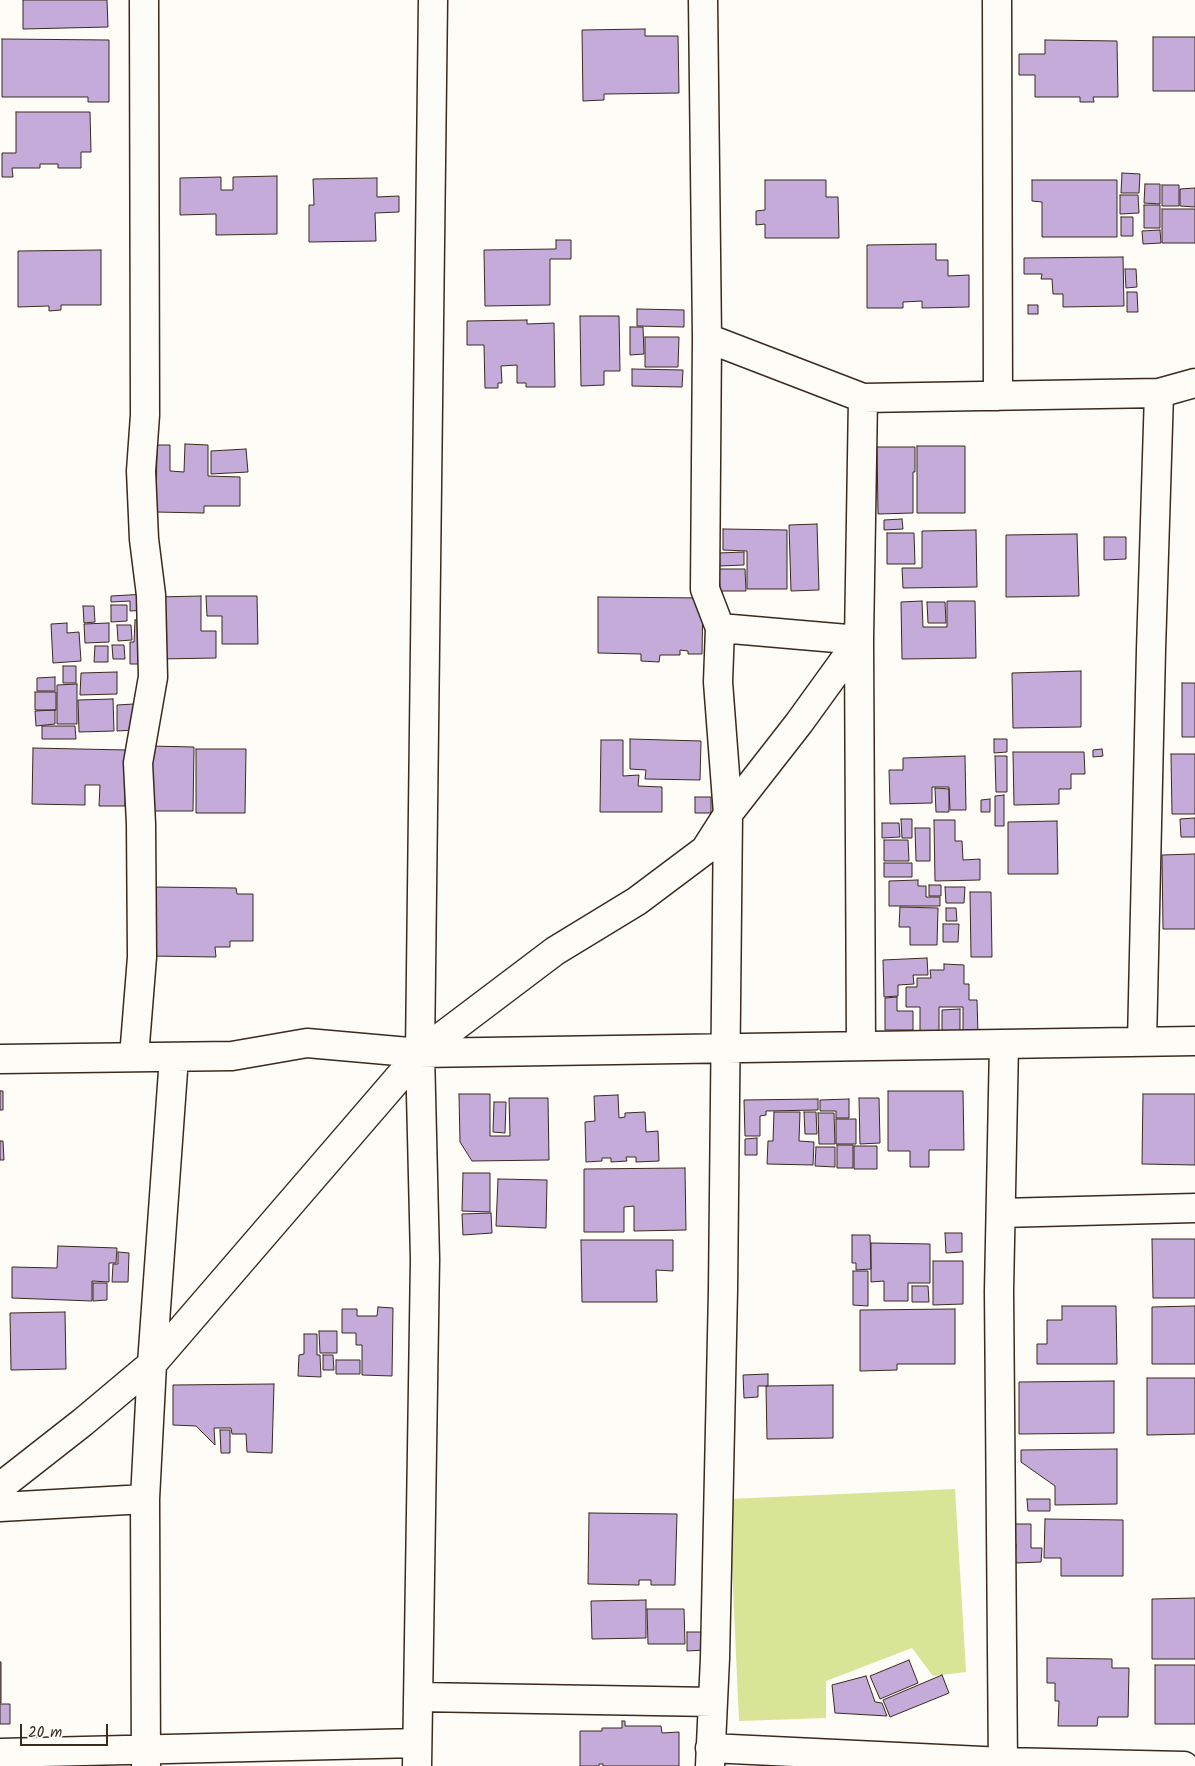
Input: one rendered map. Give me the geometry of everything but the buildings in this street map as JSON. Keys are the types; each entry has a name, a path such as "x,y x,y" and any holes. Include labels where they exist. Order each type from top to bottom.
{"street":[{"path":"134,1058 142,956 141,824 138,762 153,677 151,595 144,539 141,471 145,415 144,0"},
{"path":"0,1753 146,1758 417,1755 426,1258 420,1053 433,0"},
{"path":"703,0 707,338 705,589 720,628 718,682 728,814 723,1300 710,1757 1184,1766"},
{"path":"997,0 998,396"},
{"path":"707,338 863,398 1159,393 1195,383"},
{"path":"1142,1042 1159,393"},
{"path":"862,1046 859,640 863,398"},
{"path":"720,628 859,640"},
{"path":"0,1487 152,1364 420,1053 556,951 637,901 705,850 728,814 799,723 859,640"},
{"path":"0,1059 232,1056 307,1043 420,1053 1195,1041"},
{"path":"1003,1764 999,1292 1004,1044"},
{"path":"146,1758 145,1499 152,1364 174,1057"},
{"path":"1001,1213 1195,1208"},
{"path":"0,1507 145,1499"},
{"path":"418,1697 712,1702"}],"green space":[{"path":"955,1489 966,1672 933,1676 912,1648 826,1681 826,1718 739,1721 729,1499"}]}
